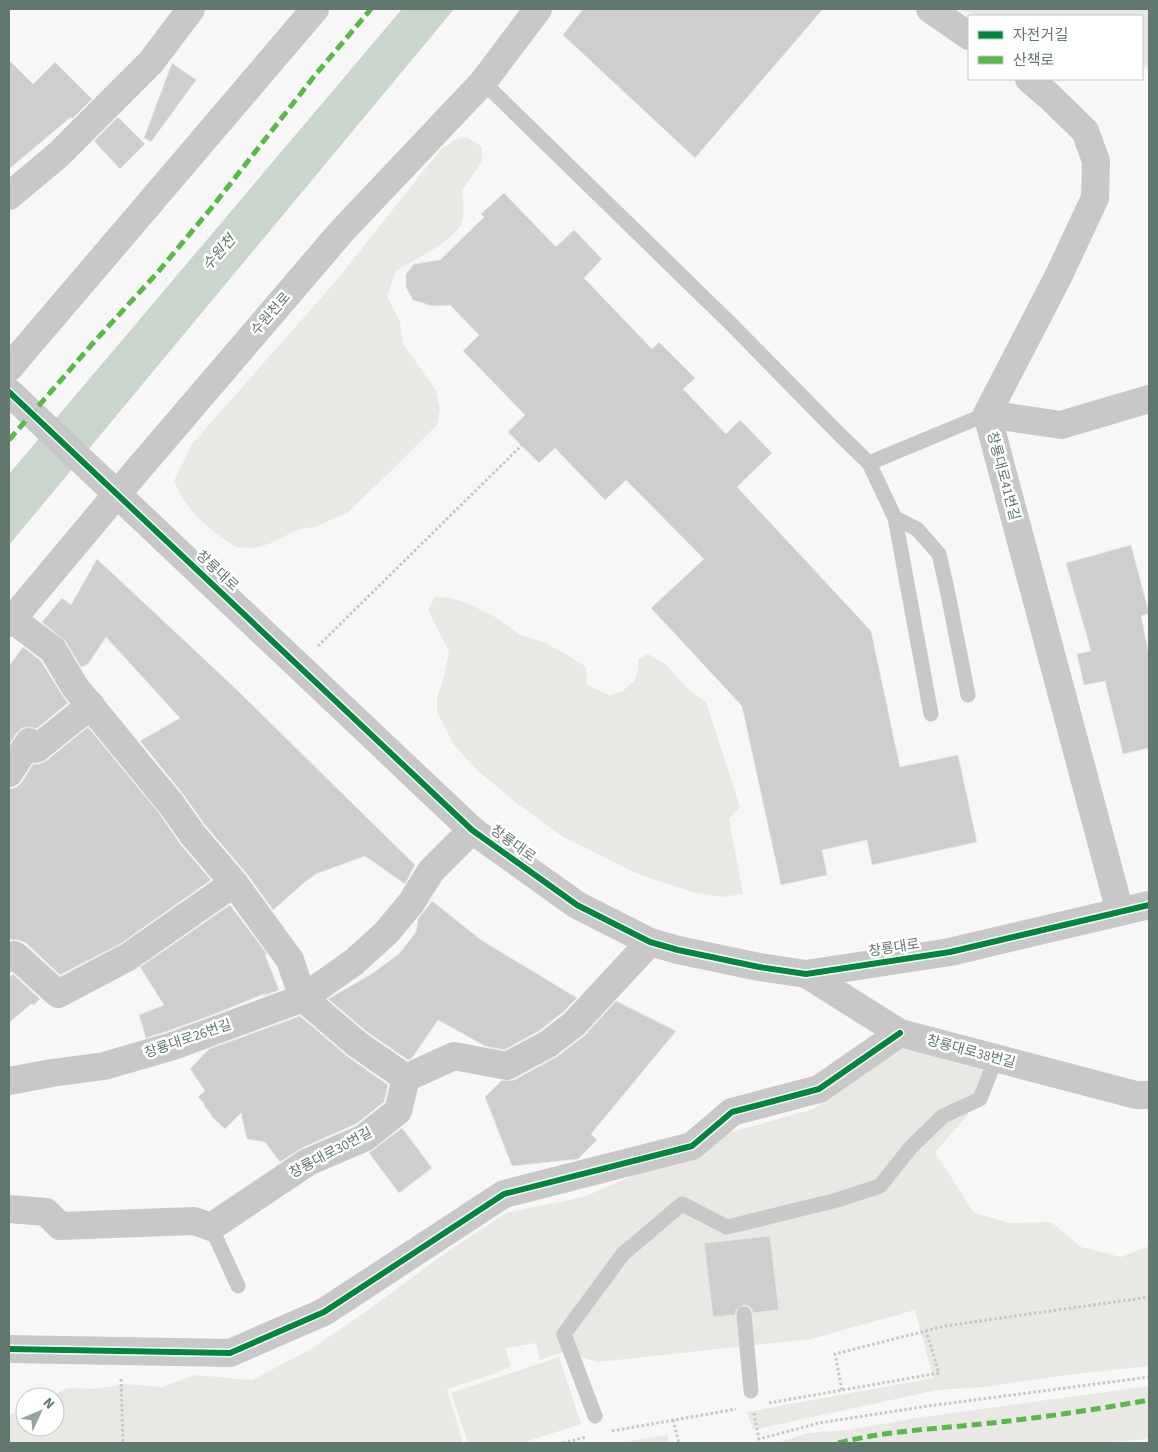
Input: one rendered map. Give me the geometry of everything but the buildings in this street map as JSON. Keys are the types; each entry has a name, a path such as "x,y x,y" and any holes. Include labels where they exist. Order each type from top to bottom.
{"street":[{"path":"9,196 58,156 152,62 191,9"},
{"path":"9,368 315,9"},
{"name":"수원천로","path":"10,621 341,232 483,82 538,9"},
{"path":"930,9 968,35"},
{"name":"창룡대로41번길","path":"1030,80 1085,131 1096,161 1095,198 1059,275 987,414 1120,912"},
{"name":"창룡대로","path":"9,392 472,830 577,905 650,942 678,950 759,967 806,974 950,952 1149,905"},
{"path":"987,414 1061,425 1149,399"},
{"path":"10,621 54,650 75,687 172,804 198,842 234,883 290,960 303,998 356,1044 406,1078 454,1056 507,1066 548,1044 574,1024 650,942"},
{"path":"9,773 30,742 36,749 91,705"},
{"name":"창룡대로26번길","path":"9,1081 104,1066 173,1046 303,998 354,962 386,933 410,903 430,871 472,830"},
{"path":"9,958 15,955 58,994 128,957 234,883"},
{"name":"창룡대로38번길","path":"806,974 900,1033 1136,1095 1149,1095"},
{"path":"9,1349 230,1353 324,1312 504,1194 692,1146 732,1112 819,1089 900,1033"},
{"name":"창룡대로30번길","path":"211,1227 308,1162 364,1138 398,1111 406,1078"},
{"path":"9,1209 46,1212 60,1226 194,1221 211,1227"}],"lane":[{"path":"483,82 732,325 869,463 895,518 931,714"},
{"path":"869,463 987,414"},
{"path":"895,518 917,529 938,554 947,589 968,695"},
{"path":"595,1416 564,1334 624,1254 682,1204 727,1227 837,1200 880,1186 911,1147 943,1116 980,1100 996,1058"},
{"path":"211,1227 238,1286"},
{"path":"744,1314 752,1399"}],"path":[{"path":"298,665 522,445"},
{"path":"842,1390 835,1354 945,1326 1149,1297"},
{"path":"926,1331 939,1372"},
{"path":"121,1351 123,1443"},
{"path":"752,1399 758,1439 819,1423 1149,1377"},
{"path":"673,1420 679,1443"}],"shaded area":[{"path":"957,9 1149,9 1149,69 1143,66 1143,15 977,15"},
{"path":"467,137 482,147 482,162 462,190 464,210 462,222 458,229 443,243 396,271 387,296 400,322 403,344 436,390 440,409 437,425 348,512 318,526 297,530 269,544 252,548 236,547 215,533 196,516 183,499 174,481 192,444 336,281 441,149 457,139"},
{"path":"435,597 465,602 495,617 520,635 543,642 564,653 586,667 587,685 609,695 622,692 634,681 638,670 638,659 648,654 665,664 689,690 706,702 740,807 729,819 743,894 722,897 696,893 632,871 565,838 519,805 478,771 454,745 437,712 437,697 444,677 449,651 428,610"},
{"path":"901,1048 986,1064 967,1116 935,1152 974,1213 1010,1223 1051,1222 1081,1247 1121,1257 1149,1246 1149,1366 983,1387 937,1390 753,1430 747,1412 933,1378 915,1310 811,1339 598,1362 563,1352 540,1360 536,1343 505,1348 511,1366 496,1373 447,1389 463,1443 9,1443 9,1414 15,1413 15,1437 65,1437 65,1389 68,1388 95,1389 127,1384 162,1387 195,1375 252,1380 311,1349 440,1257 506,1213 584,1197 729,1133 813,1109"},
{"path":"559,1357 581,1424 522,1443 468,1443 451,1393"},
{"path":"1149,1386 1149,1439 1097,1443 778,1443 807,1433 847,1430 917,1418"},
{"path":"668,1435 669,1443 618,1443"}],"water":[{"name":"수원천","path":"402,9 454,9 9,545 9,474"}],"marked path":[{"path":"9,440 158,272 213,206 316,74 371,9"},
{"path":"838,1443 892,1433 1024,1419 1149,1400"}],"cycle path":[{"path":"9,392 472,830 577,905 650,942 678,950 759,967 806,974 950,952 1149,905"},
{"path":"9,1349 230,1353 324,1312 504,1194 692,1146 732,1112 819,1089 900,1033"}]}
